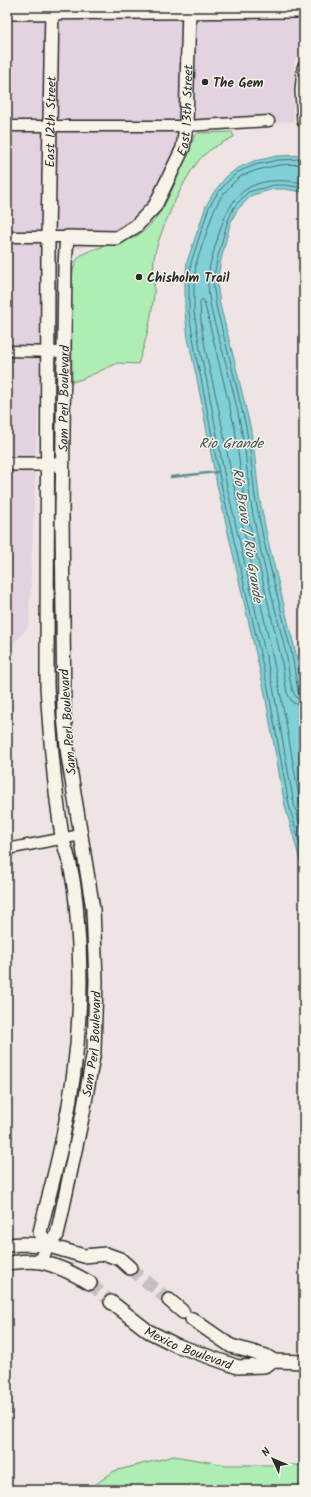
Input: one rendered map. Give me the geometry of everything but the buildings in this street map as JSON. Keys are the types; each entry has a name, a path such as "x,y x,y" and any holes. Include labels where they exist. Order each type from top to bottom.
{"main road":[{"path":"7,13 52,10 304,11"},
{"name":"East 12th Street","path":"48,237 52,10"},
{"name":"East 13th Street","path":"67,237 117,238 136,226 155,206 183,148 186,126 189,10"},
{"path":"304,68 302,91 304,121"},
{"name":"Sam Perl Boulevard","path":"46,1245 40,1232 62,1142 74,1077 80,989 76,900 70,865 62,838 47,686 48,237"},
{"name":"Sam Perl Boulevard","path":"42,1262 46,1245 57,1235 83,1113 94,1051 95,991 92,908 68,756 64,716 63,464 65,264 67,237"},
{"path":"7,464 63,464"},
{"path":"80,989 95,991"},
{"path":"7,1245 46,1245 84,1256 106,1254 120,1259 130,1268"},
{"path":"7,1263 33,1261 42,1262 69,1271 90,1283"},
{"name":"Mexico Boulevard","path":"169,1300 188,1316 231,1346 266,1356 274,1361"},
{"name":"Mexico Boulevard","path":"111,1302 148,1331 176,1345 238,1367 264,1366 274,1361 304,1362"}],"street":[{"path":"7,126 186,126 269,121"},
{"path":"7,237 67,237"},
{"path":"7,351 64,352"},
{"path":"7,849 81,835"}],"shaded area":[{"path":"7,7 304,7 304,40 294,62 293,121 193,130 169,192 142,226 102,243 76,249 73,258 64,352 7,350"},
{"path":"7,358 40,358 29,626 7,651"}],"green space":[{"path":"232,132 234,137 210,150 196,164 181,188 162,230 155,253 152,311 138,364 118,363 72,382 71,290 73,270 76,261 81,255 87,252 135,237 146,230 155,219 171,192 194,137 198,133"},
{"path":"174,1456 227,1465 304,1465 304,1490 88,1490 114,1471"}],"water":[{"name":"Rio Grande","path":"304,155 304,192 274,189 252,195 237,210 230,224 217,282 220,305 250,426 259,496 268,541 296,654 304,701 304,875 285,806 264,689 216,480 188,338 185,313 185,283 187,262 206,206 214,192 226,177 236,169 254,161 278,156"}],"pier":[{"path":"298,153 304,153 304,186 300,167"}],"waterway":[{"path":"171,477 217,472"}],"tunnel":[{"path":"130,1268 169,1300"},
{"path":"90,1283 111,1302"}],"place":[{"name":"The Gem","path":"205,82"},
{"name":"Chisholm Trail","path":"139,277"}],"water label":[{"name":"Río Bravo / Rio Grande","path":"248,535"}]}
